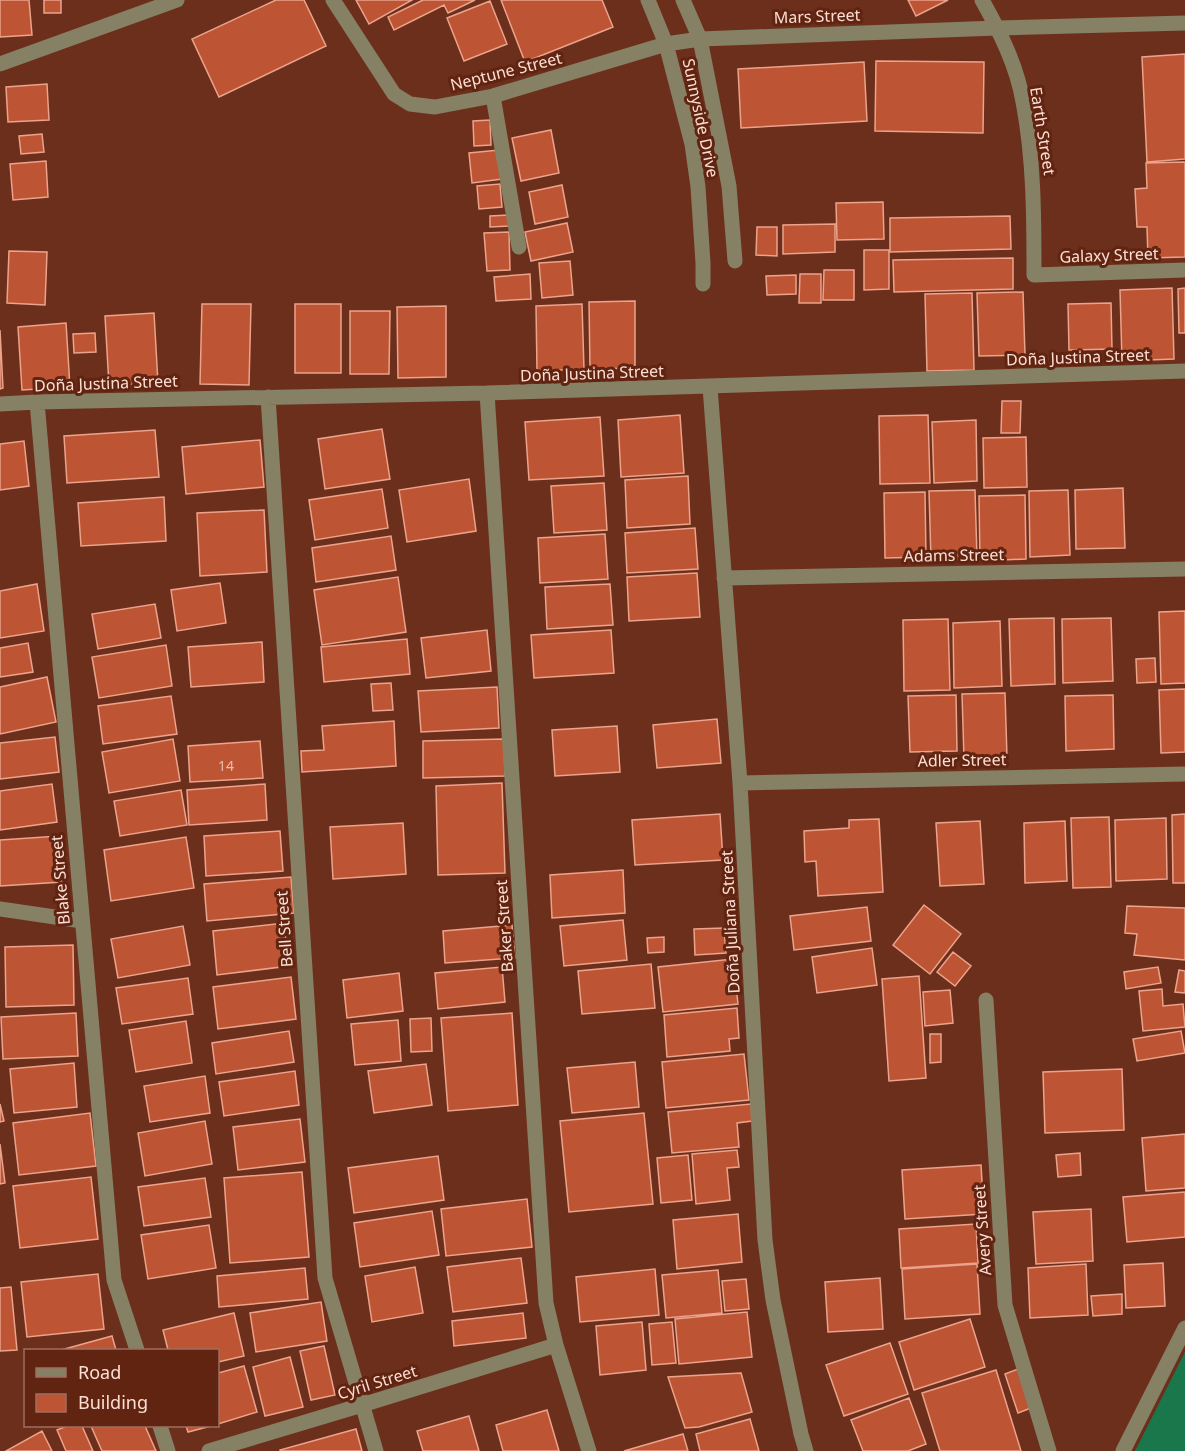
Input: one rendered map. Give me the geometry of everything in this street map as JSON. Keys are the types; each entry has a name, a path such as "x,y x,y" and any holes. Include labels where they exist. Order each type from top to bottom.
{"street":[{"path":"0,64 177,0"},
{"name":"Neptune Street","path":"333,0 394,94 410,104 435,106 493,96 666,44"},
{"name":"Sunnyside Drive","path":"648,0 666,44 692,144 698,187 703,284"},
{"name":"Sunnyside Drive","path":"682,0 700,39 729,186 735,261"},
{"name":"Earth Street","path":"982,0 1012,62 1023,100 1033,180 1034,275"},
{"name":"Mars Street","path":"666,44 700,39 1185,23"},
{"path":"493,96 519,247"},
{"name":"Galaxy Street","path":"1034,275 1185,270"},
{"name":"Doña Justina Street","path":"0,404 710,387 1185,371"},
{"name":"Doña Juliana Street","path":"710,387 740,783 765,1240 773,1300 806,1451"},
{"name":"Baker Street","path":"488,393 546,1303 556,1345 589,1451"},
{"name":"Bell Street","path":"268,397 324,1278 376,1451"},
{"name":"Blake Street","path":"37,402 114,1280 137,1349"},
{"name":"Adams Street","path":"724,578 1185,569"},
{"name":"Adler Street","path":"740,783 1185,774"},
{"path":"0,909 82,921"},
{"name":"Avery Street","path":"986,1000 1005,1305 1049,1451"},
{"path":"1123,1451 1185,1328"},
{"name":"Cyril Street","path":"208,1451 556,1345"},
{"path":"161,1427 168,1451"}],"green space":[{"path":"1185,1352 1185,1451 1135,1451"}],"building":[{"path":"0,0 29,0 32,35 0,37"},
{"path":"44,0 61,0 61,13 44,13"},
{"path":"276,0 304,0 326,46 219,97 192,39"},
{"path":"356,0 412,0 369,24"},
{"path":"423,0 475,0 448,13 444,5 394,30 388,17"},
{"path":"501,0 602,0 613,27 525,62"},
{"path":"908,0 948,0 916,16"},
{"path":"490,1 507,44 464,61 447,18"},
{"path":"1185,54 1185,159 1147,162 1142,57"},
{"path":"876,61 984,62 983,133 875,131"},
{"path":"864,62 867,121 741,128 738,69"},
{"path":"47,84 49,120 8,122 6,87"},
{"path":"490,120 491,145 474,146 473,121"},
{"path":"551,130 559,173 521,181 512,138"},
{"path":"42,134 44,152 21,154 19,136"},
{"path":"499,150 502,179 472,183 469,153"},
{"path":"46,161 48,197 13,200 10,164"},
{"path":"1185,162 1185,257 1148,258 1147,227 1137,227 1135,189 1147,188 1146,163"},
{"path":"500,184 502,207 479,209 477,186"},
{"path":"562,185 568,217 535,224 529,192"},
{"path":"883,202 884,239 837,240 836,203"},
{"path":"509,215 509,226 490,227 490,216"},
{"path":"1010,216 1011,249 890,252 890,218"},
{"path":"567,223 573,252 531,261 525,232"},
{"path":"835,224 835,252 783,254 783,225"},
{"path":"757,227 777,227 777,256 756,255"},
{"path":"509,232 510,270 487,271 484,233"},
{"path":"864,250 889,250 889,289 864,290"},
{"path":"9,251 47,252 45,305 7,303"},
{"path":"1013,258 1013,289 894,292 893,260"},
{"path":"570,261 573,295 542,298 539,263"},
{"path":"824,270 854,270 854,300 823,300"},
{"path":"530,274 531,299 496,301 494,277"},
{"path":"800,274 821,274 821,303 799,303"},
{"path":"796,275 796,294 767,295 766,276"},
{"path":"1172,288 1174,359 1122,361 1120,290"},
{"path":"1185,288 1185,333 1179,333 1178,289"},
{"path":"1023,292 1025,355 979,356 977,293"},
{"path":"972,293 974,370 927,371 925,294"},
{"path":"635,301 635,368 590,369 589,302"},
{"path":"1111,303 1112,349 1069,350 1068,304"},
{"path":"202,304 251,304 249,385 200,384"},
{"path":"295,304 341,304 341,373 295,373"},
{"path":"582,304 584,369 537,371 536,306"},
{"path":"446,306 446,377 398,378 397,307"},
{"path":"350,311 390,311 389,374 350,374"},
{"path":"154,313 158,383 109,386 105,316"},
{"path":"66,323 70,387 22,390 18,327"},
{"path":"0,330 3,388 0,389"},
{"path":"95,333 96,352 74,353 73,334"},
{"path":"1002,401 1021,401 1020,433 1001,433"},
{"path":"680,415 684,473 621,477 618,420"},
{"path":"928,415 930,483 880,484 879,416"},
{"path":"600,417 604,476 529,480 525,422"},
{"path":"976,420 977,481 934,483 932,422"},
{"path":"382,429 390,479 325,489 318,439"},
{"path":"155,430 159,477 67,483 64,436"},
{"path":"1026,437 1027,487 984,488 983,438"},
{"path":"260,440 264,487 186,494 182,447"},
{"path":"24,441 29,486 0,490 0,444"},
{"path":"688,476 690,524 627,528 625,480"},
{"path":"469,479 476,531 407,542 399,490"},
{"path":"604,483 607,530 554,533 551,486"},
{"path":"1123,488 1125,548 1076,549 1075,490"},
{"path":"382,489 388,528 315,540 309,500"},
{"path":"975,490 977,558 931,560 929,491"},
{"path":"1068,490 1070,555 1030,557 1029,491"},
{"path":"925,492 926,557 885,558 884,493"},
{"path":"1025,495 1026,559 980,561 979,496"},
{"path":"164,497 166,541 81,546 78,503"},
{"path":"264,510 267,572 200,576 197,513"},
{"path":"695,528 698,569 627,573 625,533"},
{"path":"605,534 608,579 540,583 538,538"},
{"path":"391,536 396,570 316,582 312,548"},
{"path":"697,573 700,617 629,621 627,577"},
{"path":"398,577 406,632 322,645 314,590"},
{"path":"220,583 226,623 177,631 171,590"},
{"path":"37,584 44,631 0,638 0,591"},
{"path":"610,584 613,625 547,629 545,587"},
{"path":"155,604 161,638 98,649 92,614"},
{"path":"1185,611 1185,683 1161,684 1159,612"},
{"path":"1054,618 1055,684 1011,686 1009,619"},
{"path":"1111,618 1113,681 1063,683 1062,619"},
{"path":"948,619 950,690 904,691 903,620"},
{"path":"1000,621 1002,686 954,688 953,623"},
{"path":"487,630 491,671 426,678 421,638"},
{"path":"611,630 614,673 534,678 531,635"},
{"path":"407,639 410,674 324,682 321,647"},
{"path":"262,642 264,682 191,687 188,647"},
{"path":"28,643 33,672 0,677 0,648"},
{"path":"166,645 172,686 99,698 92,657"},
{"path":"1155,658 1156,682 1137,683 1136,659"},
{"path":"47,677 56,722 0,734 0,687"},
{"path":"391,683 393,710 373,711 371,684"},
{"path":"497,687 499,728 421,732 418,691"},
{"path":"1185,689 1185,752 1161,753 1159,690"},
{"path":"1005,693 1007,757 964,759 962,694"},
{"path":"956,695 957,751 910,752 908,696"},
{"path":"1113,695 1114,749 1066,751 1065,696"},
{"path":"171,696 177,734 103,744 98,706"},
{"path":"717,719 721,763 657,768 653,725"},
{"path":"394,721 396,766 302,772 301,751 324,750 322,726"},
{"path":"617,726 620,772 555,776 552,730"},
{"path":"55,737 59,772 0,779 0,743"},
{"path":"173,739 180,781 109,793 102,752"},
{"path":"504,739 505,776 423,778 423,741"},
{"path":"260,741 263,778 190,782 188,746"},
{"path":"502,783 505,873 438,875 436,786"},
{"path":"52,784 57,822 0,830 0,791"},
{"path":"265,784 267,820 189,825 187,790"},
{"path":"181,790 187,825 120,836 114,801"},
{"path":"720,814 723,860 635,865 632,820"},
{"path":"1185,814 1185,883 1173,883 1172,815"},
{"path":"1109,817 1111,887 1073,888 1071,818"},
{"path":"1166,818 1167,879 1116,881 1115,820"},
{"path":"879,819 883,892 818,896 816,861 805,862 804,831 849,828 849,820"},
{"path":"980,821 984,884 940,886 936,823"},
{"path":"1065,821 1067,881 1025,883 1024,823"},
{"path":"403,823 406,874 333,879 330,827"},
{"path":"280,831 283,871 206,876 204,836"},
{"path":"59,836 62,882 0,886 0,840"},
{"path":"186,837 194,888 111,901 104,850"},
{"path":"623,870 625,913 552,918 550,875"},
{"path":"291,877 294,913 207,921 204,884"},
{"path":"924,905 961,934 930,974 893,945"},
{"path":"1127,906 1185,908 1185,960 1134,955 1137,934 1125,933"},
{"path":"867,907 871,941 794,950 790,916"},
{"path":"623,920 627,960 564,966 560,926"},
{"path":"284,923 289,966 217,975 213,931"},
{"path":"512,925 515,958 445,963 443,931"},
{"path":"183,926 190,965 118,978 111,939"},
{"path":"724,928 726,953 695,955 694,929"},
{"path":"664,937 664,952 648,953 647,938"},
{"path":"73,945 74,1005 6,1007 5,947"},
{"path":"872,948 877,985 817,993 812,957"},
{"path":"953,952 971,966 955,986 937,972"},
{"path":"733,959 738,1004 663,1012 658,967"},
{"path":"651,964 655,1008 582,1014 578,971"},
{"path":"502,967 505,1002 438,1009 435,973"},
{"path":"1158,967 1161,983 1126,989 1124,972"},
{"path":"1179,970 1185,971 1185,993 1175,992"},
{"path":"399,973 403,1011 347,1018 343,980"},
{"path":"919,976 926,1078 889,1081 882,979"},
{"path":"291,977 296,1019 218,1029 213,987"},
{"path":"188,978 193,1014 122,1024 116,988"},
{"path":"1162,989 1163,1006 1183,1004 1185,1027 1143,1031 1139,991"},
{"path":"950,990 953,1023 925,1026 923,992"},
{"path":"737,1008 739,1038 729,1039 730,1051 667,1057 664,1015"},
{"path":"76,1013 78,1056 3,1059 1,1017"},
{"path":"512,1013 518,1105 448,1111 441,1018"},
{"path":"431,1018 432,1051 411,1052 410,1019"},
{"path":"398,1020 401,1061 355,1065 351,1024"},
{"path":"186,1021 192,1063 136,1072 129,1030"},
{"path":"289,1031 294,1062 216,1074 212,1043"},
{"path":"1181,1031 1185,1053 1137,1061 1133,1039"},
{"path":"930,1034 941,1034 941,1062 930,1063"},
{"path":"744,1054 749,1100 666,1108 662,1062"},
{"path":"635,1062 639,1107 572,1113 567,1068"},
{"path":"74,1063 77,1107 14,1113 10,1069"},
{"path":"426,1064 432,1105 374,1113 368,1071"},
{"path":"1122,1069 1124,1130 1045,1133 1043,1072"},
{"path":"295,1071 299,1105 224,1116 219,1082"},
{"path":"205,1076 210,1113 150,1122 144,1086"},
{"path":"0,1104 4,1121 0,1122"},
{"path":"751,1104 752,1121 737,1123 739,1147 672,1153 668,1112"},
{"path":"90,1113 96,1166 19,1175 13,1123"},
{"path":"644,1113 653,1204 569,1212 560,1121"},
{"path":"300,1119 305,1162 238,1170 233,1127"},
{"path":"205,1121 212,1164 145,1176 138,1133"},
{"path":"1185,1134 1185,1188 1146,1191 1142,1138"},
{"path":"0,1144 5,1183 0,1184"},
{"path":"737,1150 739,1167 727,1168 730,1200 696,1204 692,1154"},
{"path":"1080,1153 1081,1175 1058,1177 1056,1155"},
{"path":"688,1155 692,1200 661,1203 657,1158"},
{"path":"438,1156 444,1200 354,1213 348,1168"},
{"path":"981,1165 984,1214 905,1219 902,1170"},
{"path":"302,1172 309,1257 230,1263 224,1178"},
{"path":"91,1177 98,1239 20,1248 13,1186"},
{"path":"205,1178 211,1217 144,1226 138,1187"},
{"path":"1185,1192 1185,1237 1127,1242 1123,1197"},
{"path":"527,1199 532,1247 446,1256 441,1209"},
{"path":"1091,1209 1093,1261 1036,1264 1033,1212"},
{"path":"432,1211 439,1255 360,1267 354,1223"},
{"path":"738,1214 742,1262 677,1269 673,1220"},
{"path":"976,1224 978,1263 901,1268 899,1229"},
{"path":"209,1225 216,1268 148,1279 141,1235"},
{"path":"521,1258 527,1303 453,1312 447,1267"},
{"path":"1163,1263 1165,1306 1126,1308 1124,1265"},
{"path":"977,1264 980,1314 905,1319 902,1269"},
{"path":"1086,1264 1088,1315 1030,1318 1028,1268"},
{"path":"415,1267 423,1313 372,1322 365,1276"},
{"path":"305,1268 308,1299 219,1307 217,1276"},
{"path":"655,1269 659,1315 580,1322 576,1277"},
{"path":"718,1270 722,1313 666,1318 662,1275"},
{"path":"98,1274 104,1329 27,1337 21,1282"},
{"path":"880,1278 883,1329 828,1332 825,1282"},
{"path":"746,1279 749,1309 725,1311 722,1281"},
{"path":"11,1287 17,1350 0,1351 0,1288"},
{"path":"1122,1294 1122,1314 1093,1316 1091,1296"},
{"path":"321,1302 327,1341 256,1352 250,1313"},
{"path":"747,1312 752,1357 679,1364 675,1319"},
{"path":"234,1313 244,1356 219,1362 219,1349 168,1349 163,1330"},
{"path":"523,1313 526,1338 454,1346 452,1321"},
{"path":"970,1319 985,1367 914,1390 899,1342"},
{"path":"642,1322 646,1370 600,1375 596,1326"},
{"path":"672,1322 676,1363 652,1365 649,1324"},
{"path":"112,1336 116,1349 65,1349"},
{"path":"890,1343 908,1394 844,1416 826,1365"},
{"path":"324,1346 335,1395 311,1400 300,1351"},
{"path":"290,1357 303,1407 265,1416 253,1367"},
{"path":"244,1366 257,1412 219,1424 219,1373"},
{"path":"1018,1369 1031,1408 1018,1413 1005,1374"},
{"path":"996,1370 1021,1451 940,1451 922,1393"},
{"path":"741,1373 752,1412 699,1427 685,1428 668,1377"},
{"path":"909,1398 926,1444 908,1451 863,1451 851,1420"},
{"path":"547,1410 559,1451 503,1451 496,1425"},
{"path":"469,1416 479,1451 423,1451 417,1431"},
{"path":"750,1419 759,1451 700,1451 696,1434"},
{"path":"64,1427 82,1427 93,1451 66,1451 57,1430"},
{"path":"91,1427 145,1427 156,1451 102,1451"},
{"path":"186,1427 207,1427 188,1432"},
{"path":"356,1429 362,1451 280,1451 280,1450"},
{"path":"42,1431 52,1451 6,1451"},
{"path":"683,1434 688,1451 624,1451"}]}
